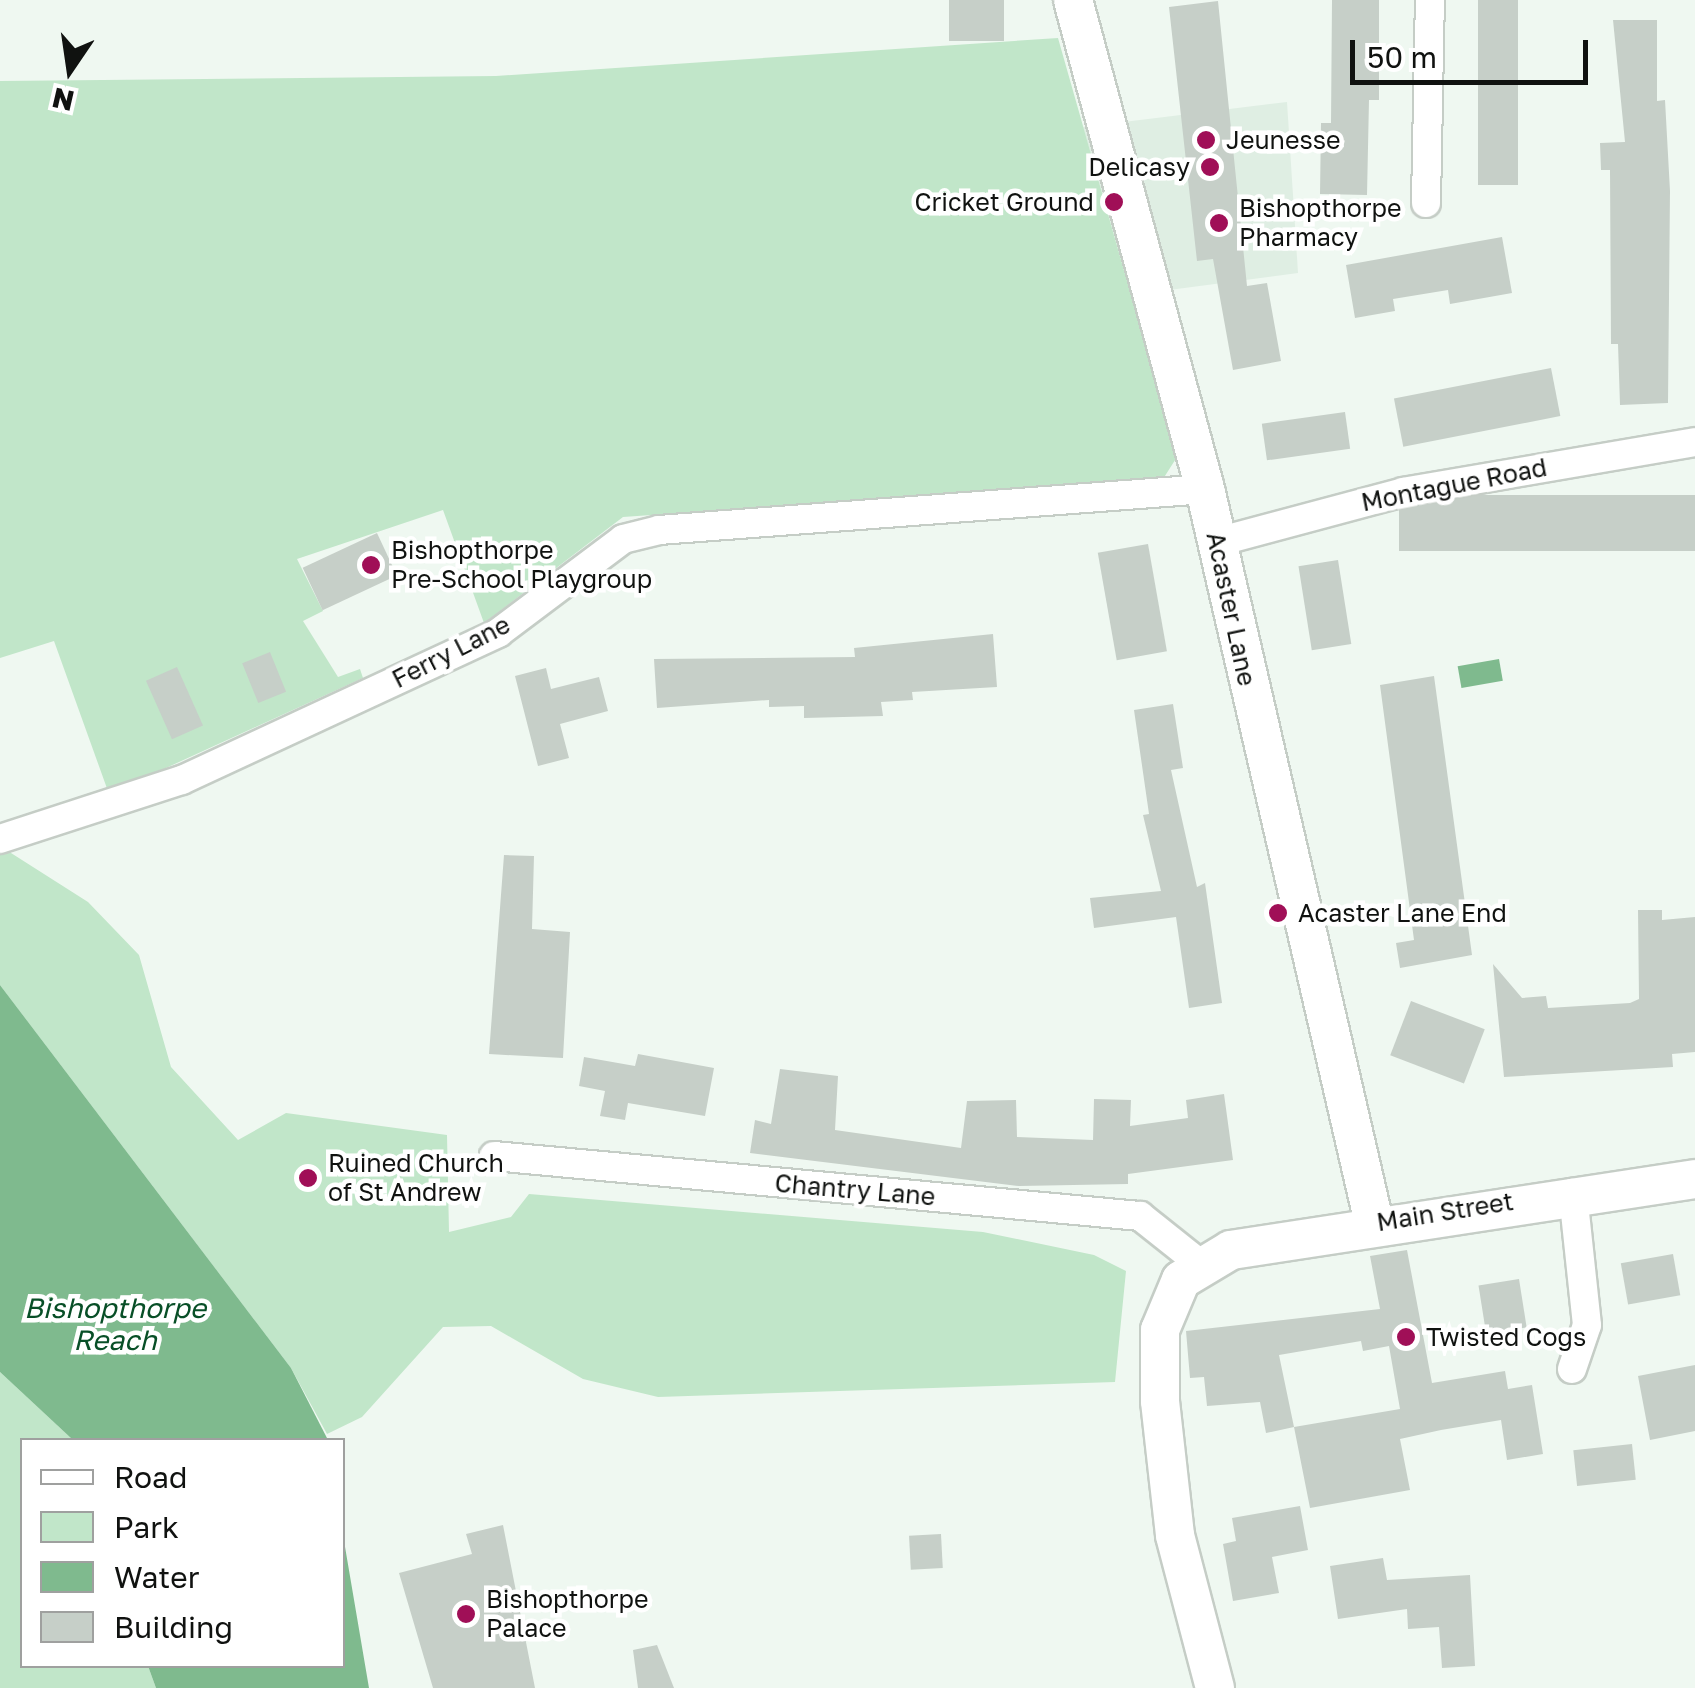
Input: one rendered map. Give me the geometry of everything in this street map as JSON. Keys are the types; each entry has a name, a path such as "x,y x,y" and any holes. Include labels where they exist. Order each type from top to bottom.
{"street":[{"name":"Acaster Lane","path":"1073,0 1205,489 1374,1222"},
{"path":"1426,202 1430,0"},
{"name":"Montague Road","path":"1217,542 1404,492 1695,442"},
{"name":"Ferry Lane","path":"0,839 182,780 498,633 624,539 659,530 1205,489"},
{"name":"Chantry Lane","path":"494,1156 1140,1216 1199,1263"},
{"name":"Main Street","path":"1199,1263 1374,1222 1695,1179"},
{"path":"1572,1193 1587,1325 1572,1369"},
{"path":"1199,1263 1167,1302 1158,1364 1176,1535 1215,1688"}],"shaded area":[{"path":"1287,102 1298,273 1131,295 1083,127"}],"green space":[{"path":"1058,38 1177,457 1163,479 623,517 484,623 443,510 297,559 323,611 303,621 338,677 360,669 363,678 109,794 54,641 0,658 0,81 496,76"},
{"path":"0,846 88,902 139,955 171,1067 238,1140 286,1113 447,1135 449,1232 511,1217 529,1194 983,1232 1094,1255 1126,1271 1115,1382 658,1397 583,1379 491,1326 443,1327 362,1417 327,1434 291,1368 0,985"},
{"path":"0,1372 71,1438 20,1438 20,1668 149,1668 156,1688 0,1688"}],"water":[{"path":"1499,659 1503,681 1461,688 1458,666"},
{"name":"Bishopthorpe Reach","path":"0,985 291,1368 327,1438 71,1438 0,1372"},
{"path":"345,1547 369,1688 156,1688 149,1668 345,1668"}],"building":[{"path":"949,0 1004,0 1004,41 949,41"},
{"path":"1332,0 1379,0 1379,100 1369,100 1367,195 1320,194 1321,123 1331,123"},
{"path":"1478,0 1518,0 1518,185 1478,185"},
{"path":"1218,1 1247,286 1267,283 1281,361 1233,370 1213,259 1197,261 1169,7"},
{"path":"1613,20 1657,20 1657,101 1665,100 1670,191 1668,403 1620,405 1618,344 1611,344 1610,170 1601,170 1600,143 1625,142"},
{"path":"1502,237 1512,293 1450,304 1448,290 1393,299 1395,311 1355,318 1346,265"},
{"path":"1551,368 1560,416 1403,447 1394,399"},
{"path":"1345,412 1350,449 1267,460 1262,424"},
{"path":"1399,495 1695,495 1695,551 1399,551"},
{"path":"377,533 397,576 323,610 303,568"},
{"path":"1148,544 1167,651 1117,660 1098,553"},
{"path":"1338,560 1351,644 1312,650 1298,566"},
{"path":"993,634 997,687 912,692 913,700 881,702 883,716 804,718 804,706 769,707 769,700 657,708 654,659 855,657 854,648"},
{"path":"270,652 286,692 258,703 242,663"},
{"path":"177,667 203,725 172,739 146,681"},
{"path":"546,668 551,689 599,677 608,711 560,724 569,758 538,766 515,676"},
{"path":"1434,676 1472,955 1400,968 1396,943 1414,940 1380,685"},
{"path":"1173,704 1183,768 1171,770 1197,887 1205,883 1222,1003 1189,1008 1176,917 1094,928 1090,898 1161,891 1143,815 1149,814 1134,710"},
{"path":"504,855 534,856 532,929 570,932 563,1058 489,1054"},
{"path":"1638,910 1662,910 1662,920 1695,917 1695,1052 1672,1054 1673,1067 1504,1077 1493,964 1522,998 1546,996 1548,1008 1630,1003 1639,999"},
{"path":"1411,1001 1485,1029 1464,1083 1390,1055"},
{"path":"638,1054 714,1068 705,1116 628,1103 625,1120 600,1116 605,1091 579,1086 584,1057 635,1066"},
{"path":"780,1069 838,1076 835,1130 961,1148 967,1101 1016,1100 1017,1137 1093,1140 1094,1099 1131,1100 1130,1126 1188,1118 1186,1100 1224,1094 1233,1160 1128,1174 1128,1184 1019,1186 750,1153 755,1120 771,1124"},
{"path":"1407,1250 1432,1383 1505,1371 1508,1389 1532,1385 1543,1454 1507,1460 1501,1420 1400,1439 1410,1490 1310,1508 1294,1427 1266,1433 1260,1402 1207,1406 1204,1377 1190,1378 1186,1331 1380,1309 1370,1256","holes":["1361,1341 1363,1351 1389,1346 1400,1409 1294,1427 1279,1355"]},
{"path":"1673,1254 1680,1295 1628,1305 1621,1263"},
{"path":"1519,1279 1527,1327 1486,1334 1479,1285"},
{"path":"1695,1365 1695,1431 1650,1440 1638,1376"},
{"path":"1632,1444 1636,1480 1577,1486 1573,1450"},
{"path":"1300,1506 1308,1550 1272,1557 1279,1593 1233,1601 1223,1544 1236,1541 1232,1518"},
{"name":"Bishopthorpe Palace","path":"503,1525 535,1688 433,1688 399,1573 472,1554 466,1534"},
{"path":"941,1534 943,1568 911,1570 909,1536"},
{"path":"1383,1558 1387,1580 1470,1575 1475,1666 1442,1668 1439,1627 1408,1629 1407,1609 1338,1619 1330,1566"},
{"name":"Bishopthorpe Palace","path":"657,1645 674,1688 638,1688 633,1650"}],"place":[{"name":"Jeunesse","path":"1206,140"},
{"name":"Delicasy","path":"1210,167"},
{"name":"Cricket Ground","path":"1114,202"},
{"name":"Bishopthorpe Pharmacy","path":"1219,223"},
{"name":"Bishopthorpe Pre-School Playgroup","path":"371,565"},
{"name":"Acaster Lane End","path":"1278,913"},
{"name":"Ruined Church of St Andrew","path":"308,1178"},
{"name":"Twisted Cogs","path":"1406,1337"},
{"name":"Bishopthorpe Palace","path":"466,1614"}]}
